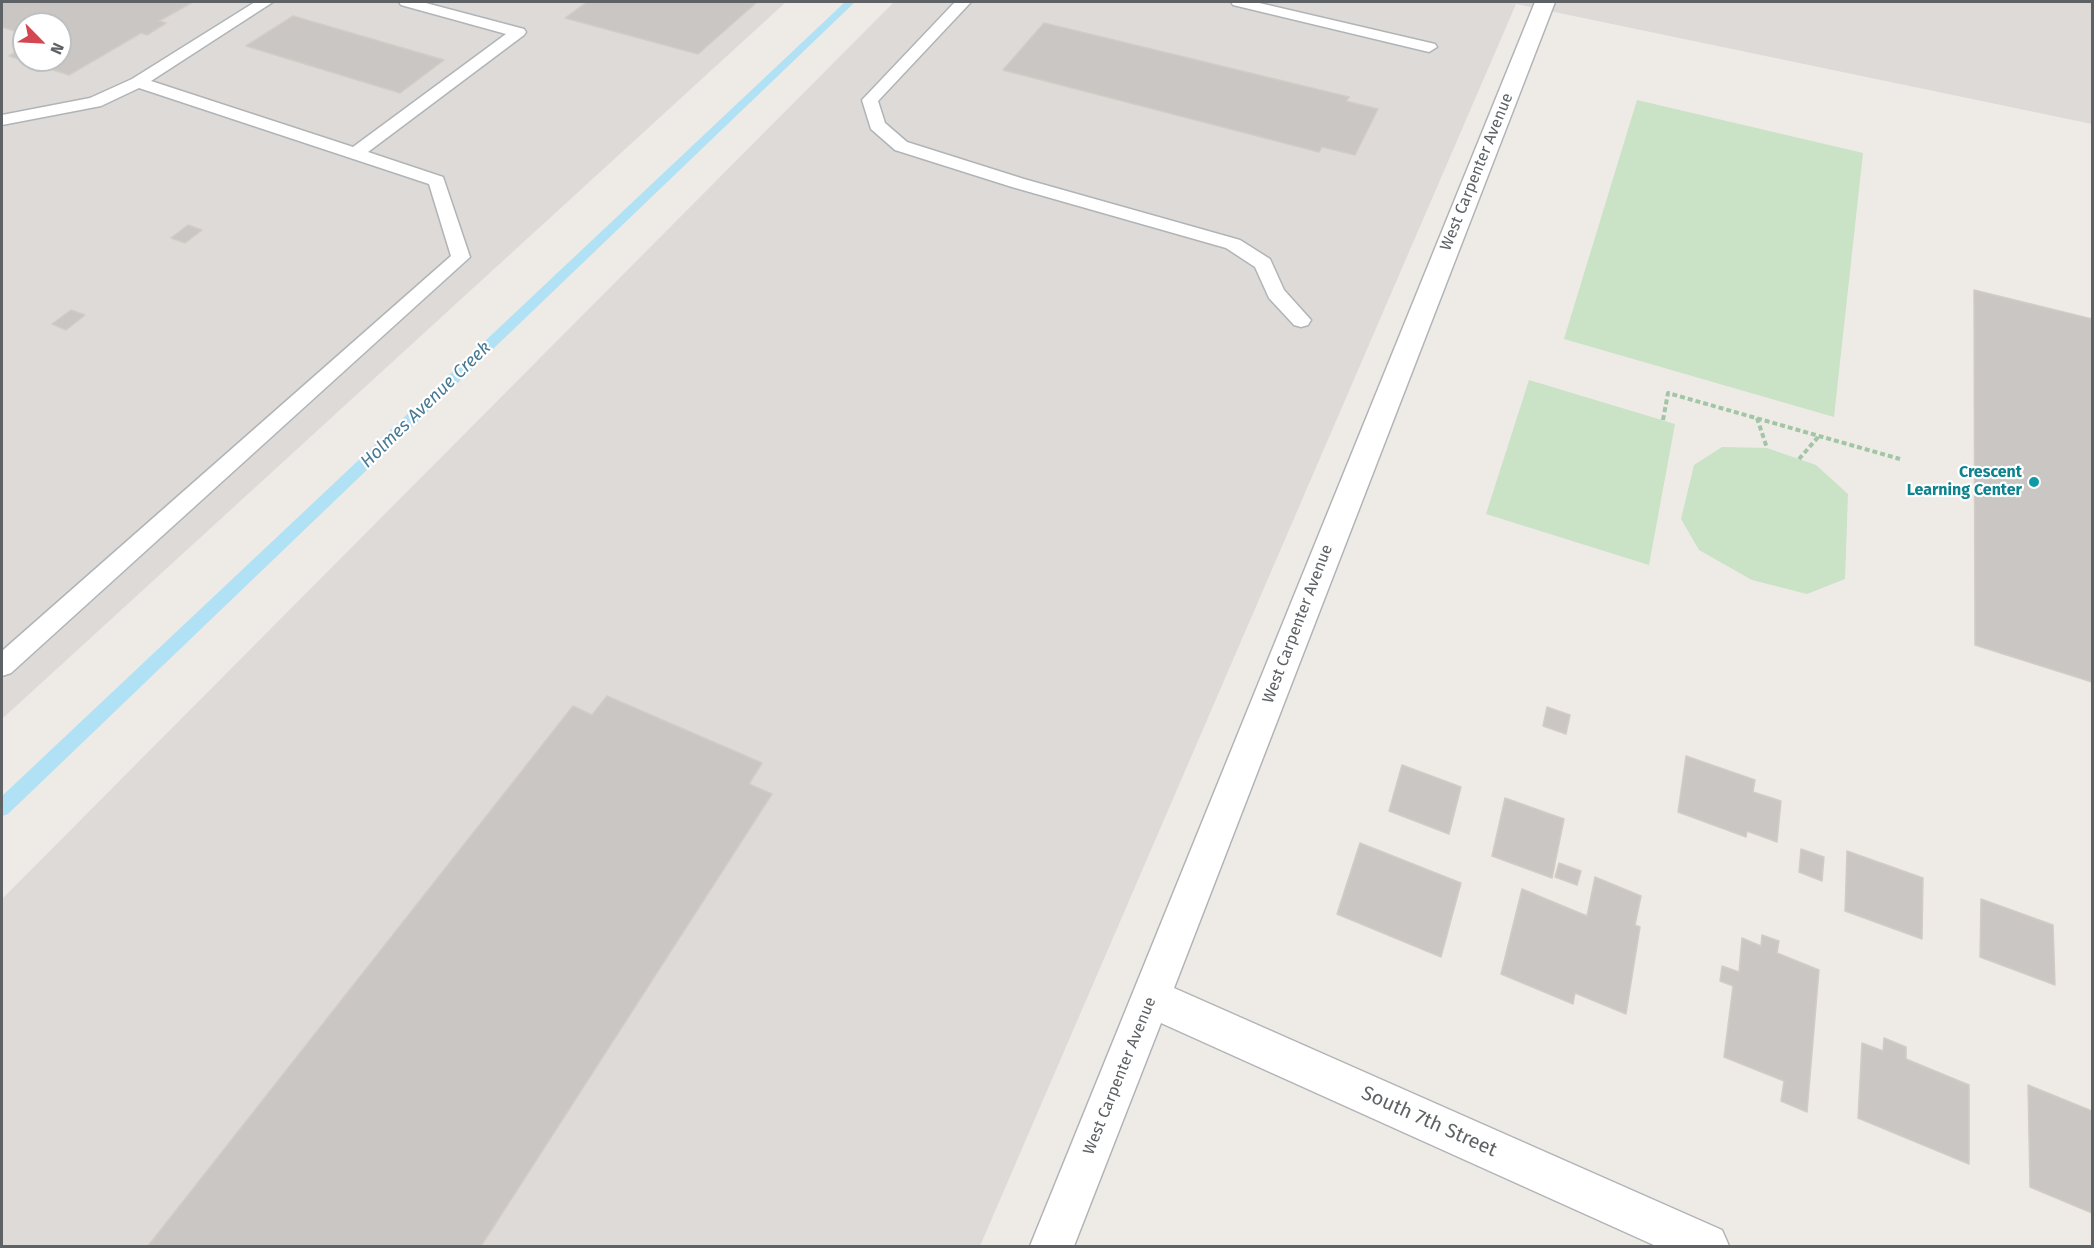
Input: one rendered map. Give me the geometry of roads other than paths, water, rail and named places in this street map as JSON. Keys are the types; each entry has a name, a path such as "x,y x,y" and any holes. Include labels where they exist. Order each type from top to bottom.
{"street":[{"name":"West Carpenter Avenue","path":"1052,1246 1545,2"},
{"name":"South 7th Street","path":"1151,998 1706,1246"}],"lane":[{"path":"2,120 95,102 138,82 265,2"},
{"path":"355,154 518,32 406,2"},
{"path":"963,2 870,100 876,125 901,146 1018,183 1233,244 1263,263 1276,293 1301,320"},
{"path":"1238,2 1429,47"},
{"path":"2,666 461,257 437,182 138,82"}],"waterway":[{"name":"Holmes Avenue Creek","path":"2,808 850,2"}],"place":[{"name":"Crescent Learning Center","path":"2034,482"}]}
